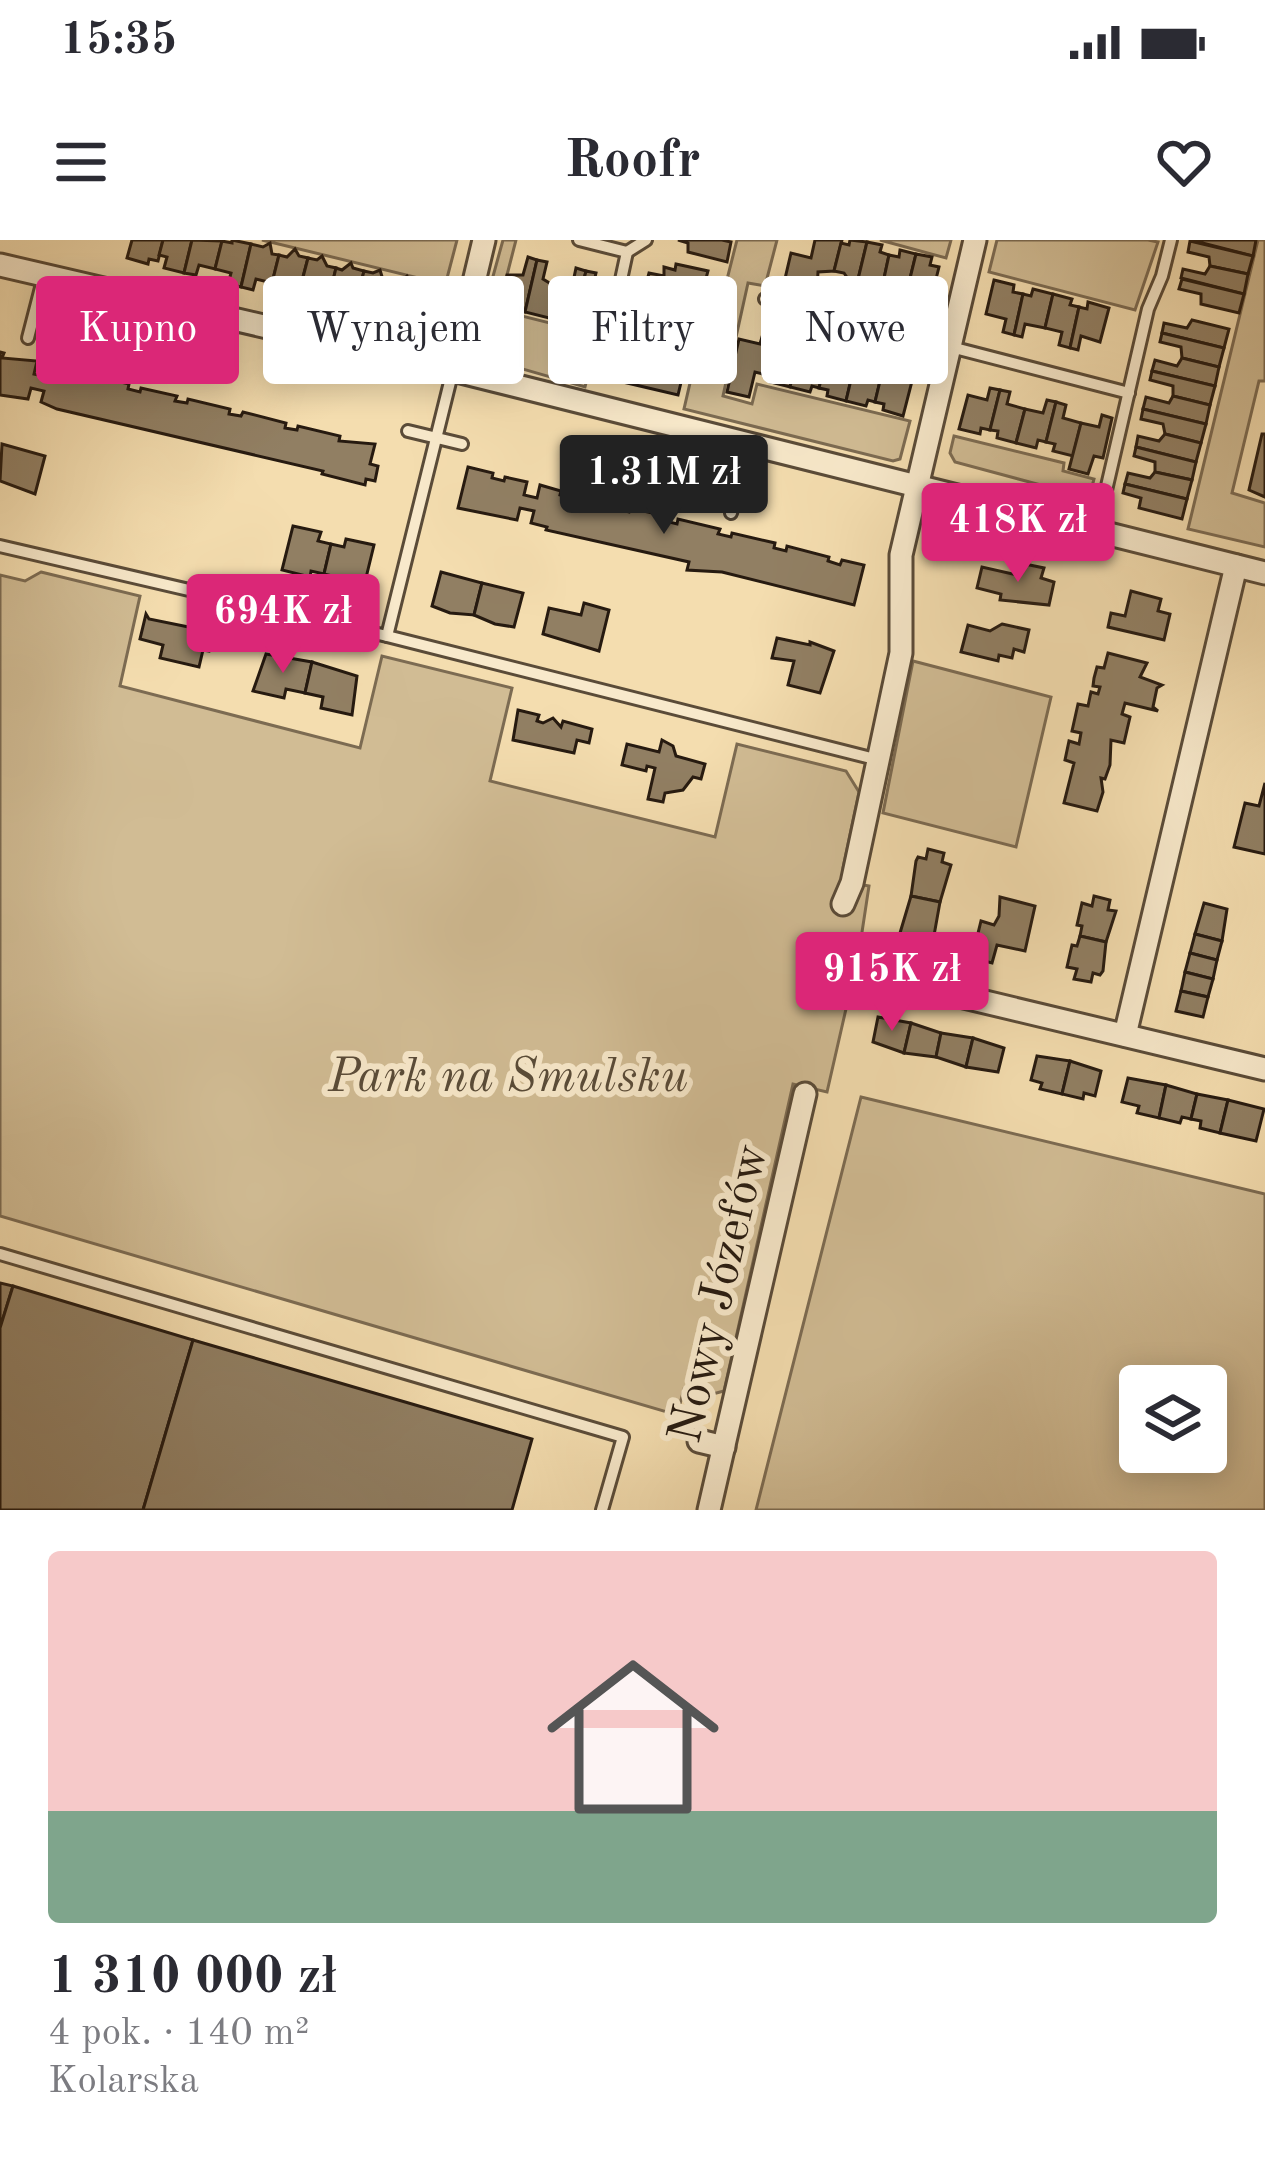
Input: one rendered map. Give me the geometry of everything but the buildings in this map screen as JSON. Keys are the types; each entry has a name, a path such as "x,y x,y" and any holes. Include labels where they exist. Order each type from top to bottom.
{"street":[{"path":"475,276 484,240"},
{"path":"843,904 852,883 902,653 901,555 975,240"},
{"path":"0,265 44,276"},
{"path":"511,384 1265,573"},
{"path":"1125,1035 1236,566"},
{"path":"872,974 1265,1069"},
{"name":"Nowy Józefów","path":"709,1510 805,1094"},
{"path":"699,1441 724,1447"}],"lane":[{"path":"579,240 627,252"},
{"path":"622,276 627,252 646,240"},
{"path":"1104,499 1148,309 1171,240"},
{"path":"28,338 36,307"},
{"path":"949,347 1129,393"},
{"path":"387,636 450,384"},
{"path":"408,431 462,444"},
{"path":"731,513 749,442"},
{"path":"0,546 387,636 879,760"},
{"path":"0,1253 623,1437 602,1510"}],"green space":[{"path":"262,240 457,240 448,276 411,276"},
{"path":"503,240 516,240 507,276 493,276"},
{"path":"737,240 777,240 768,276 761,276 761,285 748,283 737,333 737,276 728,276"},
{"path":"880,240 951,240 946,258"},
{"path":"997,240 1158,242 1135,310 989,272"},
{"path":"1258,240 1265,240 1265,381 1259,381 1232,493 1265,503 1265,547 1188,529"},
{"path":"524,316 548,322 548,376 524,369"},
{"path":"690,384 726,384 723,396 752,404 757,384 910,421 900,459 893,461 684,409"},
{"path":"954,436 1064,463 1063,471 1094,479 1089,498 955,462 950,453"},
{"name":"Park na Smulsku","path":"41,572 140,596 120,686 360,748 382,656 512,688 490,781 715,837 737,744 846,771 859,792 843,868 852,883 869,886 859,952 827,1092 793,1084 724,1391 709,1395 684,1389 677,1415 0,1216 0,575 25,581"},
{"path":"913,661 1051,697 1016,847 883,813"},
{"path":"861,1097 1265,1194 1265,1510 756,1510"}]}
